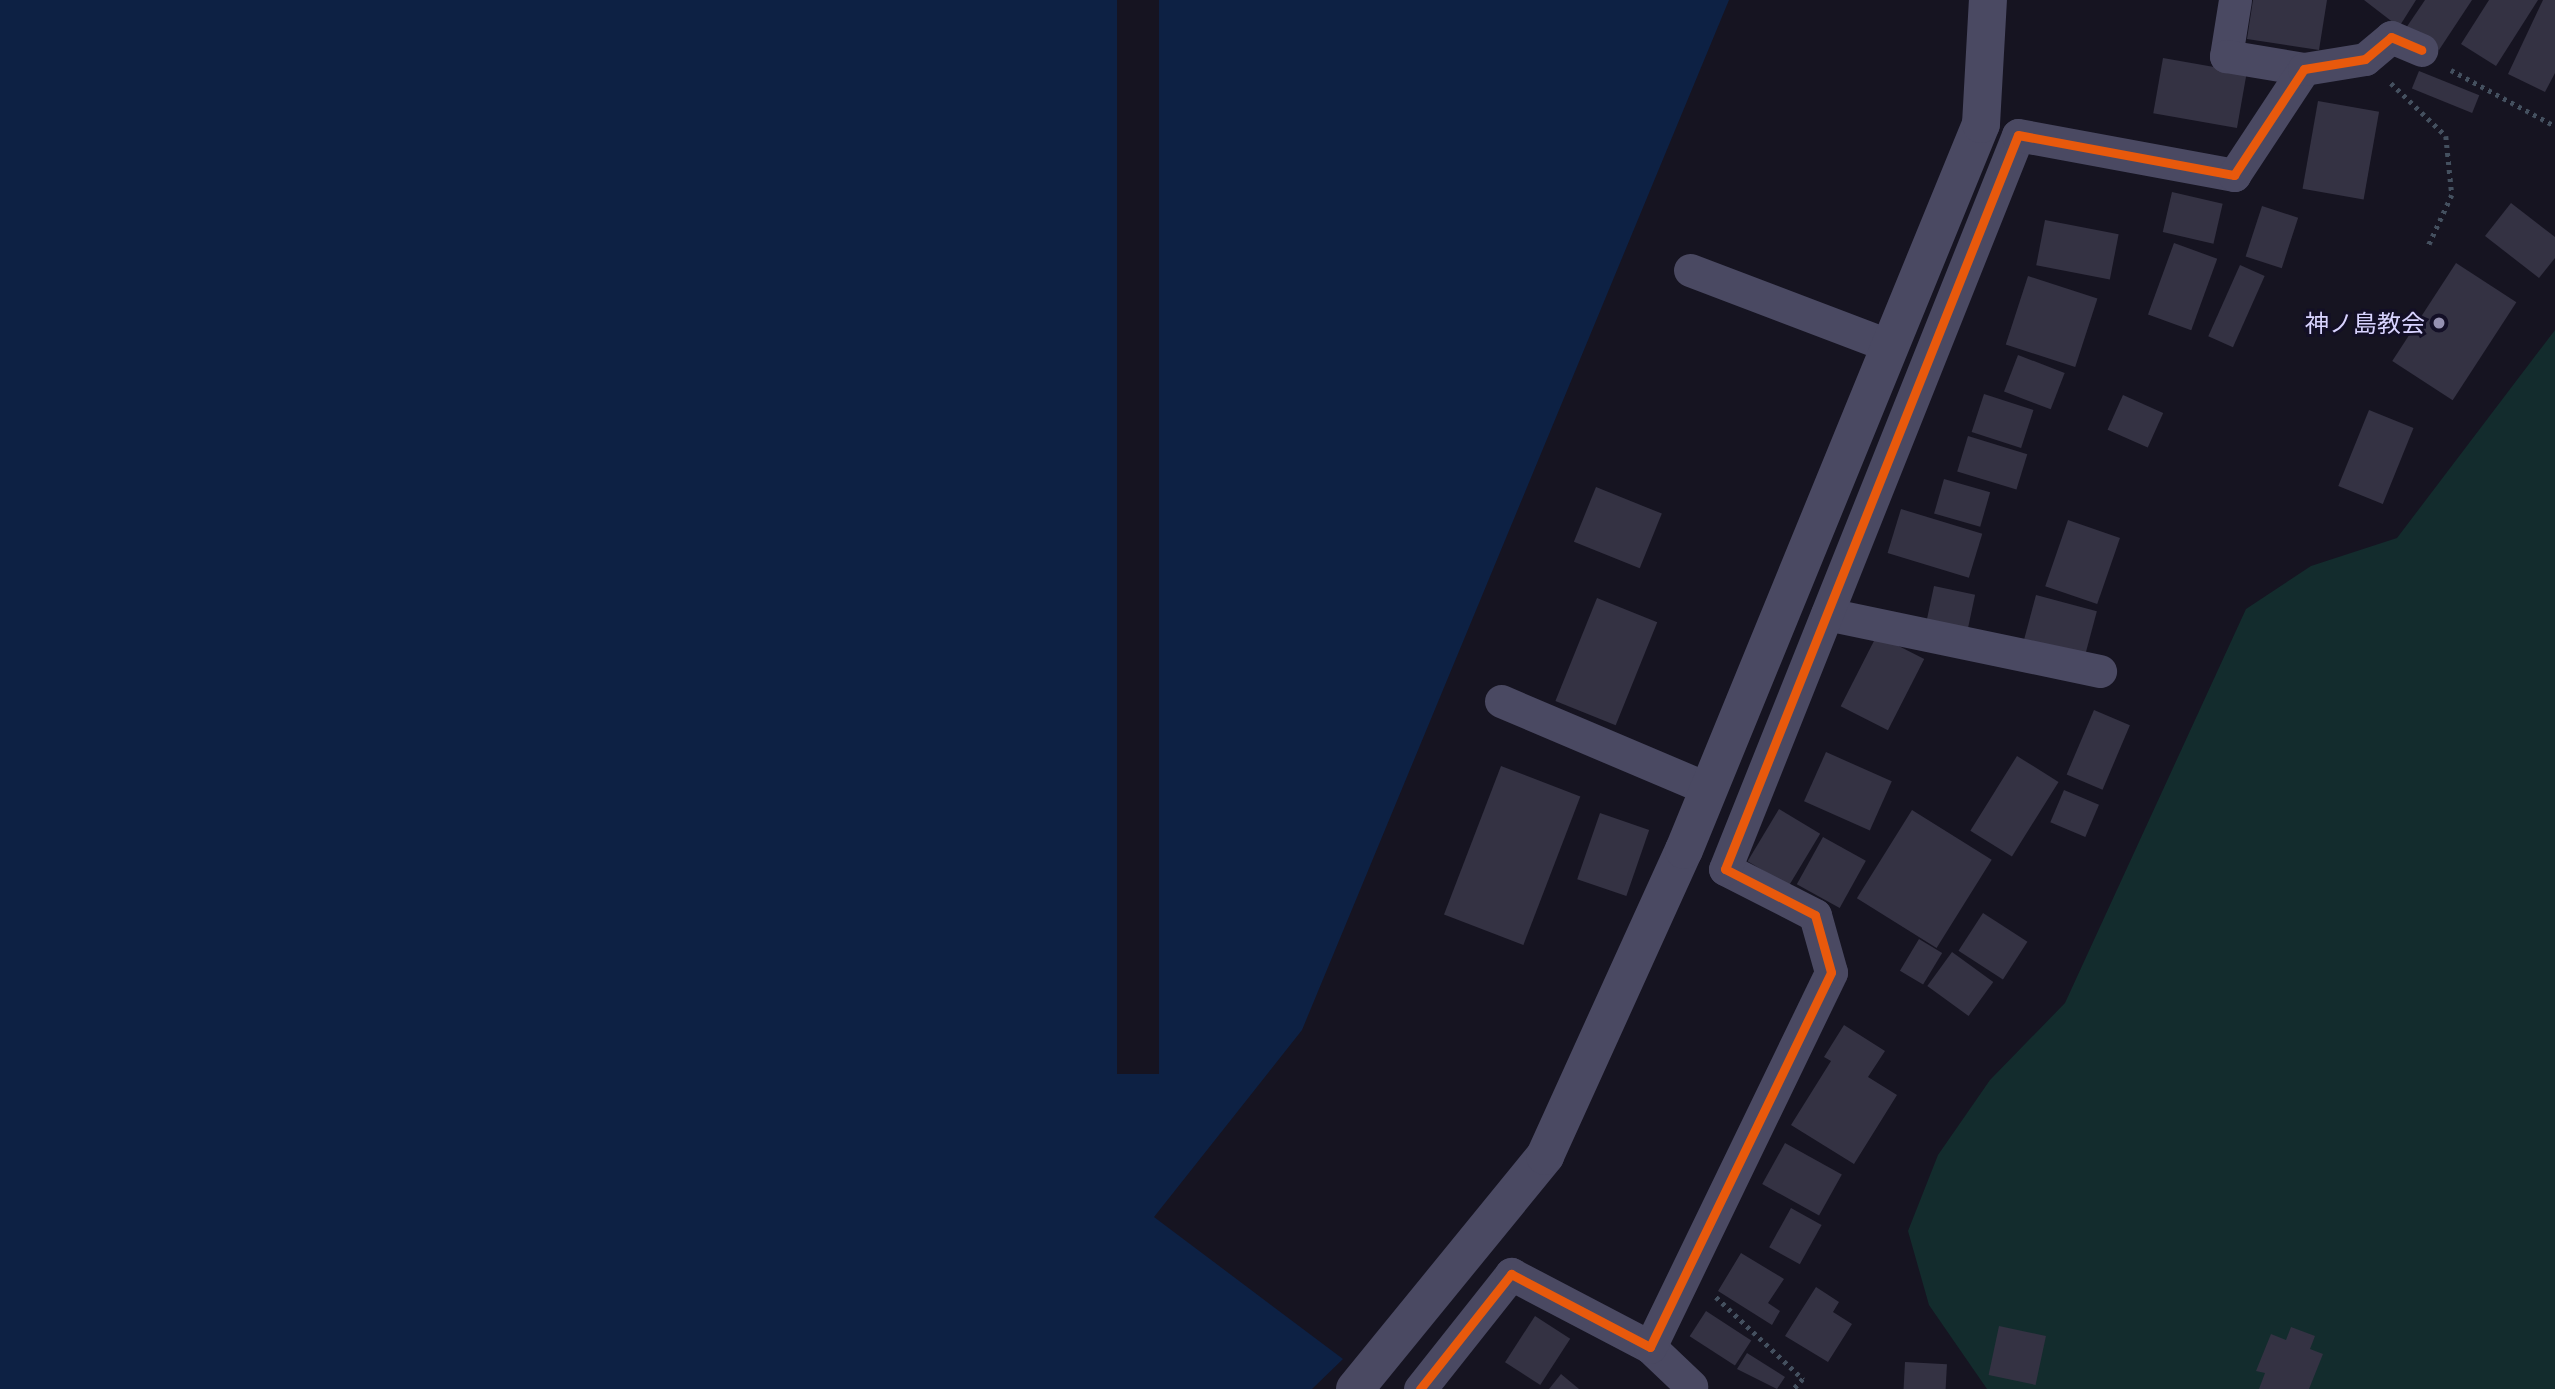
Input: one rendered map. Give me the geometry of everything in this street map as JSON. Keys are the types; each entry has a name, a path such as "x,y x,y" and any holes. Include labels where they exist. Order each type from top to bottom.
{"street":[{"path":"1355,1389 1473,1251 1545,1156 1684,849 1981,124 1988,0"},
{"path":"2235,0 2226,56 2304,69 2365,59 2390,37 2421,50"},
{"path":"1981,124 2018,135 2234,175 2304,69"},
{"path":"1725,869 2018,135"},
{"path":"1690,270 1890,346"},
{"path":"1827,614 2100,671"},
{"path":"1501,701 1709,789"},
{"path":"1650,1347 1831,972 1815,915 1684,849"},
{"path":"1473,1251 1511,1274 1650,1347 1691,1387"},
{"path":"1420,1389 1511,1274"}],"path":[{"path":"2421,50 2555,126"},
{"path":"2365,59 2446,135 2452,195 2428,247"},
{"path":"1687,1270 1803,1379 1794,1389"}],"green space":[{"path":"2555,330 2555,1389 1987,1389 1929,1305 1908,1231 1938,1155 1990,1080 2065,1003 2246,609 2311,566 2397,538"}],"water":[{"path":"0,0 1729,0 1302,1030 1154,1217 1343,1359 1312,1389 0,1389"}],"pier":[{"path":"1117,0 1159,0 1159,1074 1117,1074"}],"building":[{"path":"2253,0 2327,0 2319,50 2247,39"},
{"path":"2364,0 2416,0 2399,27"},
{"path":"2425,0 2472,0 2439,50 2406,28"},
{"path":"2489,0 2538,0 2496,66 2461,44"},
{"path":"2543,0 2555,0 2555,73 2545,92 2508,74"},
{"path":"2163,58 2247,73 2237,128 2153,113"},
{"path":"2419,71 2479,95 2472,113 2412,89"},
{"path":"2318,101 2379,112 2364,199 2303,189"},
{"path":"2172,192 2223,204 2213,244 2163,232"},
{"path":"2511,203 2555,237 2555,258 2539,278 2485,236"},
{"path":"2262,206 2298,218 2282,268 2246,256"},
{"path":"2045,220 2119,234 2110,279 2036,265"},
{"path":"2174,243 2217,259 2191,330 2148,314"},
{"path":"2456,263 2516,302 2453,400 2392,361"},
{"path":"2240,265 2265,276 2233,347 2208,336"},
{"path":"2028,276 2097,299 2075,367 2006,344"},
{"path":"2018,355 2065,373 2051,409 2004,391"},
{"path":"1984,394 2033,410 2021,448 1972,432"},
{"path":"2123,395 2163,413 2148,448 2108,430"},
{"path":"2369,410 2414,428 2383,504 2338,486"},
{"path":"1968,436 2027,454 2016,490 1957,471"},
{"path":"1944,479 1990,492 1980,527 1934,514"},
{"path":"1596,487 1662,514 1640,568 1574,542"},
{"path":"1901,509 1982,534 1969,578 1888,553"},
{"path":"2068,520 2120,538 2097,604 2045,586"},
{"path":"1934,586 1975,595 1967,633 1926,624"},
{"path":"2036,595 2097,611 2085,656 2024,639"},
{"path":"1597,598 1657,622 1616,725 1555,701"},
{"path":"1877,635 1924,659 1888,730 1841,706"},
{"path":"2094,710 2130,725 2103,790 2067,774"},
{"path":"1826,752 1892,781 1870,831 1804,801"},
{"path":"2017,756 2059,782 2012,857 1970,831"},
{"path":"1501,766 1580,796 1523,945 1444,914"},
{"path":"2064,790 2099,805 2085,837 2050,822"},
{"path":"1779,809 1820,834 1789,886 1748,861"},
{"path":"1912,810 1992,860 1937,948 1857,898"},
{"path":"1600,813 1649,830 1626,896 1577,879"},
{"path":"1823,837 1866,861 1840,908 1797,884"},
{"path":"1983,913 2027,942 2003,980 1958,951"},
{"path":"1919,939 1942,953 1923,985 1900,971"},
{"path":"1952,952 1993,982 1969,1016 1927,986"},
{"path":"1844,1025 1885,1051 1868,1077 1897,1095 1854,1164 1791,1125 1831,1061 1824,1057"},
{"path":"1785,1143 1842,1175 1819,1216 1762,1184"},
{"path":"1791,1208 1822,1225 1800,1264 1769,1247"},
{"path":"1741,1253 1784,1279 1768,1303 1780,1311 1772,1325 1718,1291"},
{"path":"1816,1287 1839,1302 1833,1312 1852,1324 1828,1362 1785,1336"},
{"path":"1706,1311 1751,1340 1735,1366 1690,1336"},
{"path":"1535,1316 1570,1339 1540,1385 1505,1362"},
{"path":"1999,1326 2046,1336 2036,1385 1989,1375"},
{"path":"2291,1327 2315,1336 2310,1349 2323,1354 2309,1389 2259,1389 2265,1373 2256,1371 2271,1334 2286,1340"},
{"path":"1747,1353 1785,1377 1777,1389 1737,1369"},
{"path":"1905,1362 1947,1364 1946,1389 1904,1389"},
{"path":"1561,1374 1579,1389 1549,1389"}],"cycle path":[{"path":"1420,1389 1511,1274 1650,1347 1831,972 1815,915 1725,869 2018,135 2234,175 2304,69 2365,59 2391,37 2421,50"}],"place":[{"name":"神ノ島教会","path":"2439,323"}]}
